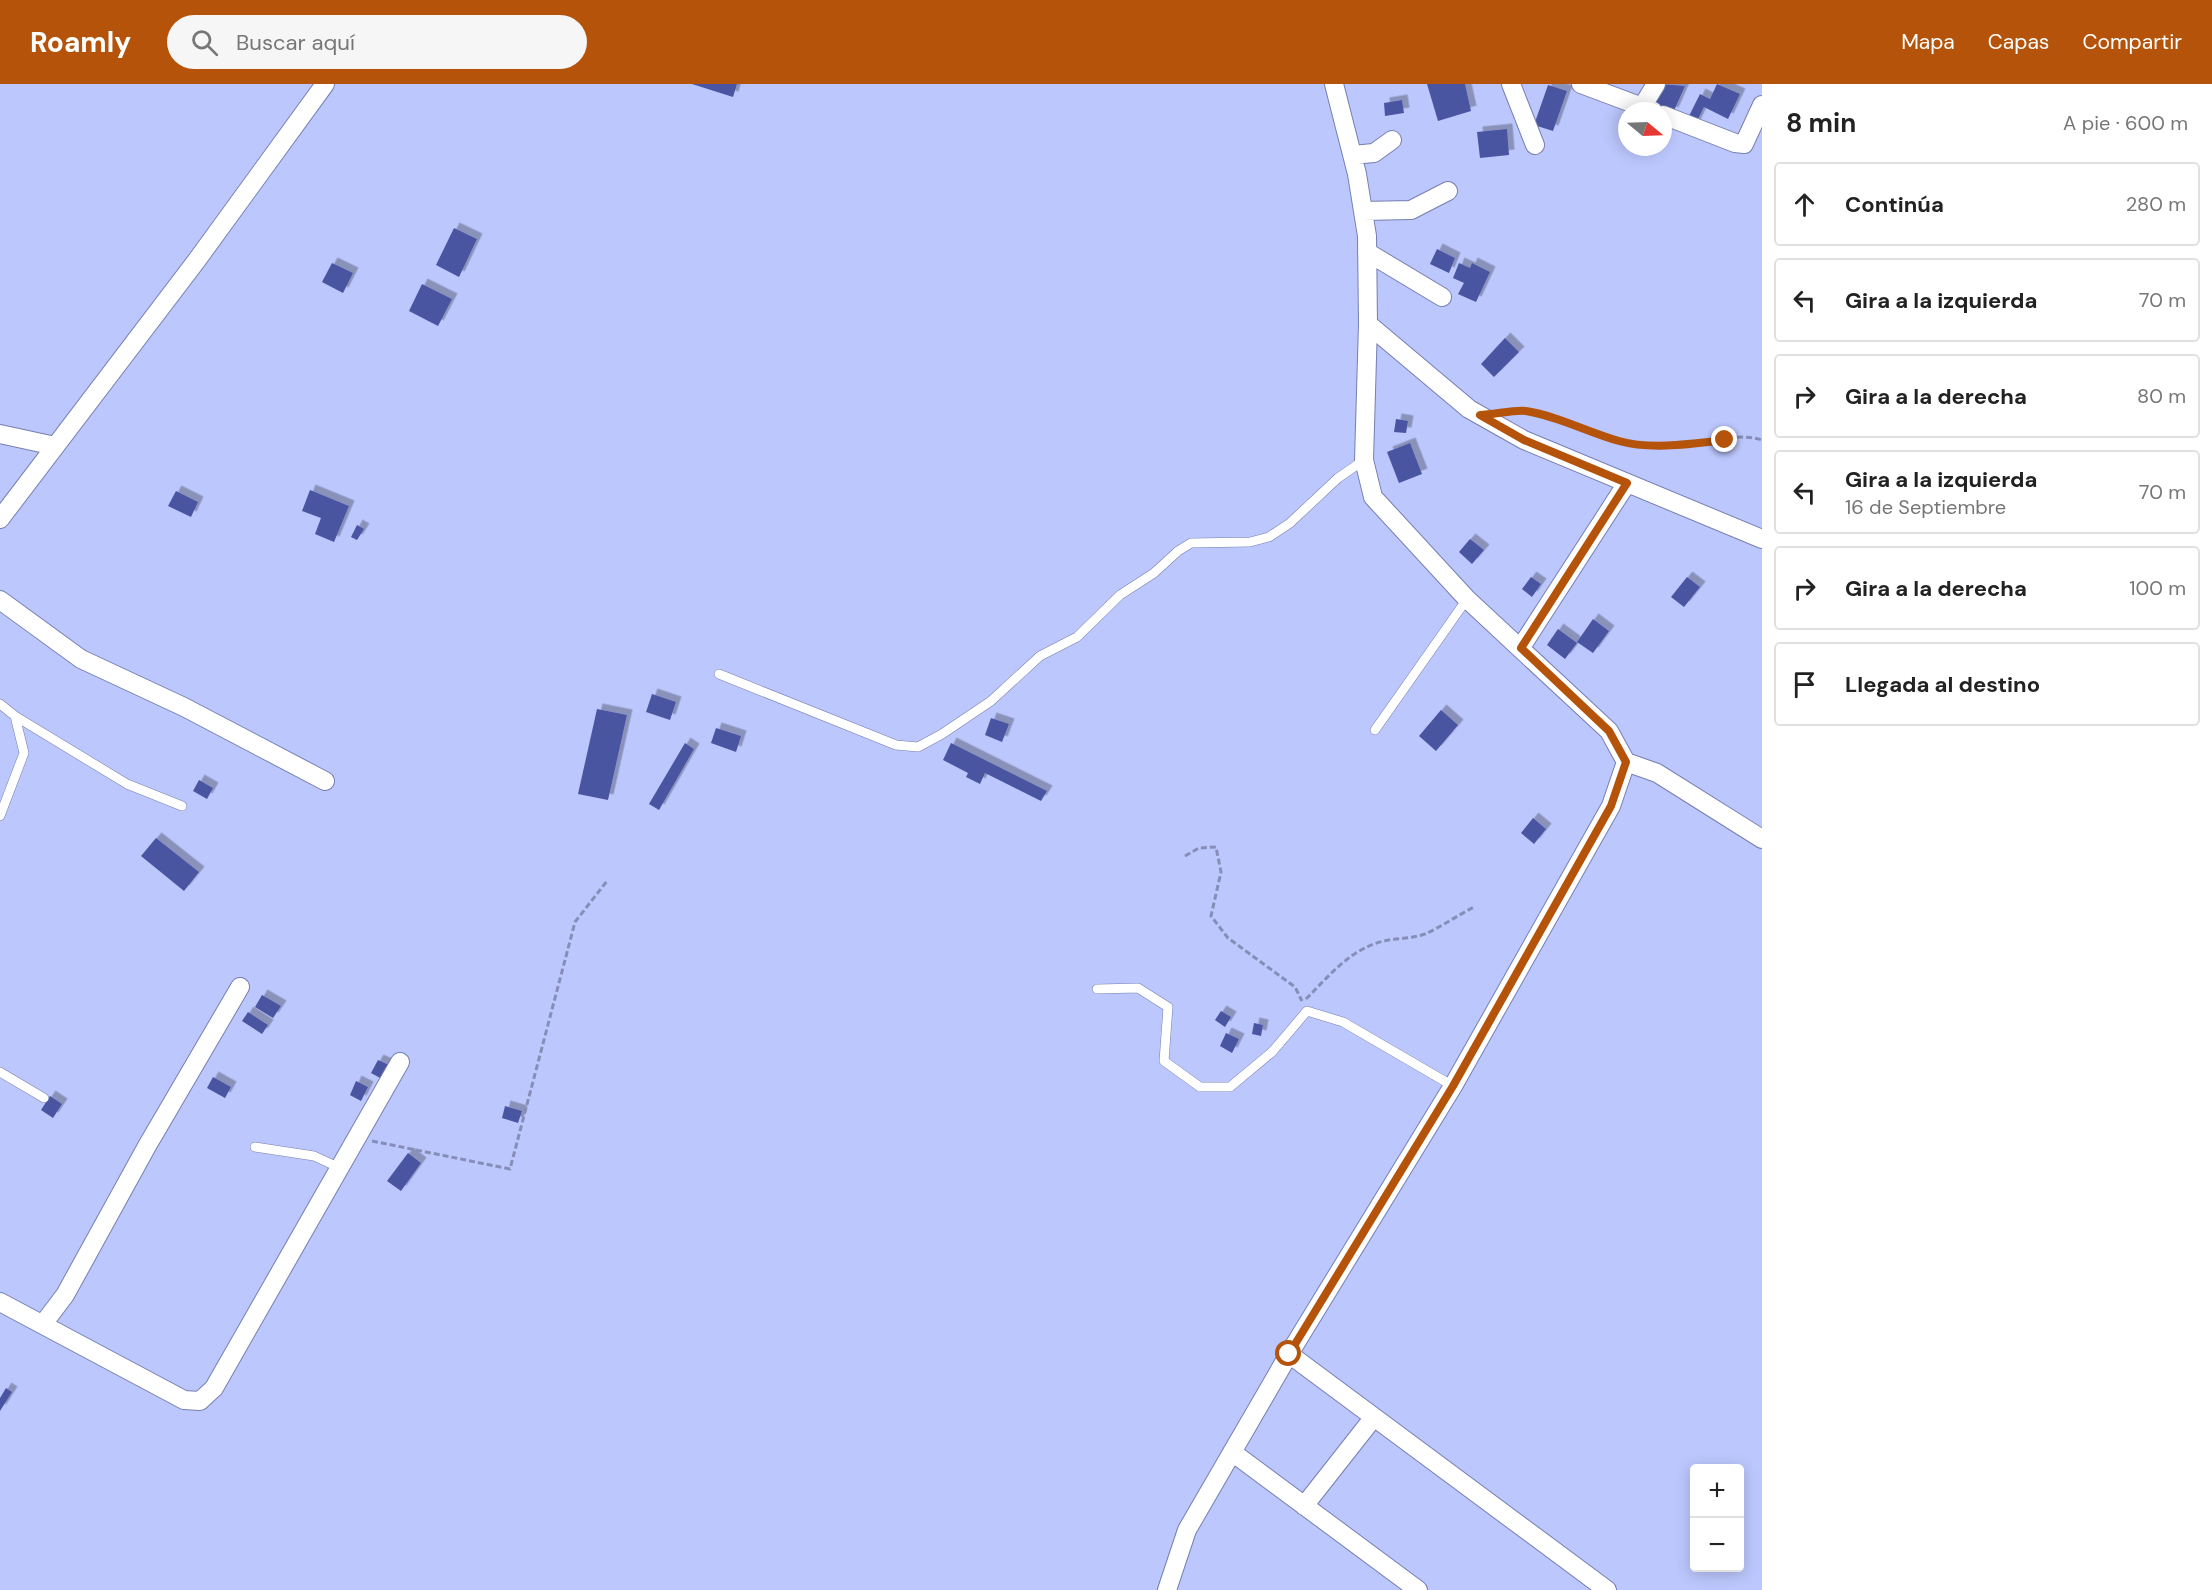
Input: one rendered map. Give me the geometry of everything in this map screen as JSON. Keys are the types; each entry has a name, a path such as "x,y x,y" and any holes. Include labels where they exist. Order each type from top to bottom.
{"street":[{"path":"0,519 197,260 325,84"},
{"path":"1334,84 1352,155 1363,211 1367,252 1368,324 1364,460 1373,497 1467,599 1609,731 1626,762 1657,773 1762,839"},
{"path":"1511,84 1535,145"},
{"path":"1581,84 1629,102"},
{"path":"1650,102 1656,84"},
{"path":"1672,118 1735,143 1744,144 1762,105"},
{"path":"1352,155 1374,153 1392,140"},
{"path":"1363,211 1411,210 1448,191"},
{"path":"1367,252 1442,297"},
{"path":"1368,324 1469,409 1524,440 1762,538"},
{"path":"0,434 55,446"},
{"path":"1521,648 1627,483"},
{"path":"0,600 81,660 184,707 325,781"},
{"path":"1167,1590 1187,1530 1289,1354 1453,1086 1611,806 1626,762"},
{"path":"43,1324 65,1295 147,1146 240,987"},
{"path":"0,1302 184,1400 201,1401 214,1388 400,1062"},
{"path":"1289,1354 1608,1590"},
{"path":"1305,1506 1374,1417"},
{"path":"1232,1452 1418,1590"}],"lane":[{"path":"719,674 896,745 918,747 991,701 1040,656 1077,636 1120,595 1154,573 1178,551 1191,543 1250,542 1269,537 1290,523 1338,478 1364,460"},
{"path":"1375,730 1467,599"},
{"path":"0,704 15,716 127,784 182,806"},
{"path":"0,816 24,753 15,716"},
{"path":"1097,989 1138,988 1168,1007 1164,1061 1200,1087 1230,1087 1272,1052 1307,1011 1343,1022 1453,1086"},
{"path":"0,1072 44,1098"},
{"path":"255,1147 314,1156 340,1168"}],"path":[{"path":"1480,415 1503,415 1523,410 1548,415 1621,442 1684,445 1743,437 1762,440"},
{"path":"1185,856 1199,848 1216,847 1221,872 1211,916 1228,938 1295,987 1303,1002 1337,966 1366,948 1384,941 1402,940 1427,933 1474,907"},
{"path":"358,1138 510,1169 575,922 607,881"}],"building":[{"path":"692,84 737,84 733,97"},
{"path":"1427,84 1465,84 1471,111 1438,121"},
{"path":"1660,84 1685,86 1673,113 1672,102 1656,102 1662,90"},
{"path":"1717,84 1740,94 1728,119 1704,107 1695,125 1687,120 1700,94 1710,99"},
{"path":"1548,85 1567,91 1553,131 1534,125"},
{"path":"1402,100 1404,113 1385,116 1384,103"},
{"path":"1507,129 1509,155 1480,158 1477,132"},
{"path":"454,228 477,239 459,277 436,265"},
{"path":"1437,249 1455,258 1449,273 1430,264"},
{"path":"332,263 353,273 343,293 322,282"},
{"path":"1459,263 1470,268 1472,263 1490,272 1476,302 1458,294 1464,283 1453,278"},
{"path":"422,284 452,299 438,326 409,311"},
{"path":"1505,338 1519,352 1494,377 1481,364"},
{"path":"1396,419 1408,421 1406,433 1394,432"},
{"path":"1410,443 1422,474 1399,483 1387,452"},
{"path":"310,490 349,506 334,542 315,534 321,518 302,511"},
{"path":"176,491 198,502 191,517 168,506"},
{"path":"357,525 364,529 357,540 351,537"},
{"path":"1470,539 1484,550 1472,564 1459,552"},
{"path":"1531,577 1541,584 1532,597 1522,589"},
{"path":"1687,577 1700,587 1684,607 1671,597"},
{"path":"1593,619 1609,631 1593,653 1577,642"},
{"path":"1558,629 1577,643 1565,659 1547,645"},
{"path":"652,694 676,702 670,720 646,712"},
{"path":"597,709 627,715 608,800 578,794"},
{"path":"1441,710 1458,725 1436,751 1419,736"},
{"path":"991,718 1009,724 1002,742 985,735"},
{"path":"716,728 741,736 736,752 711,743"},
{"path":"685,743 694,749 659,810 649,804"},
{"path":"951,743 1047,791 1041,801 985,773 980,784 966,777 968,773 943,760"},
{"path":"199,780 213,788 207,799 193,791"},
{"path":"1533,818 1546,829 1534,844 1521,833"},
{"path":"156,838 199,872 184,891 141,856"},
{"path":"262,995 281,1006 273,1018 255,1007"},
{"path":"1221,1011 1231,1017 1225,1027 1215,1020"},
{"path":"248,1012 268,1025 262,1034 242,1021"},
{"path":"1254,1023 1263,1025 1261,1036 1252,1034"},
{"path":"1226,1033 1239,1039 1232,1053 1220,1046"},
{"path":"378,1060 389,1065 382,1079 371,1073"},
{"path":"213,1077 231,1087 225,1098 207,1088"},
{"path":"356,1081 368,1087 361,1101 350,1095"},
{"path":"50,1096 62,1104 53,1118 41,1110"},
{"path":"505,1106 522,1111 518,1123 502,1118"},
{"path":"408,1153 421,1163 401,1191 387,1181"},
{"path":"6,1388 12,1392 0,1411 0,1398"}],"route":[{"path":"1289,1354 1453,1086 1611,806 1626,762 1609,731 1521,648 1627,483 1524,440 1480,415 1503,415 1523,410 1548,415 1621,442 1684,445 1725,440"}]}
